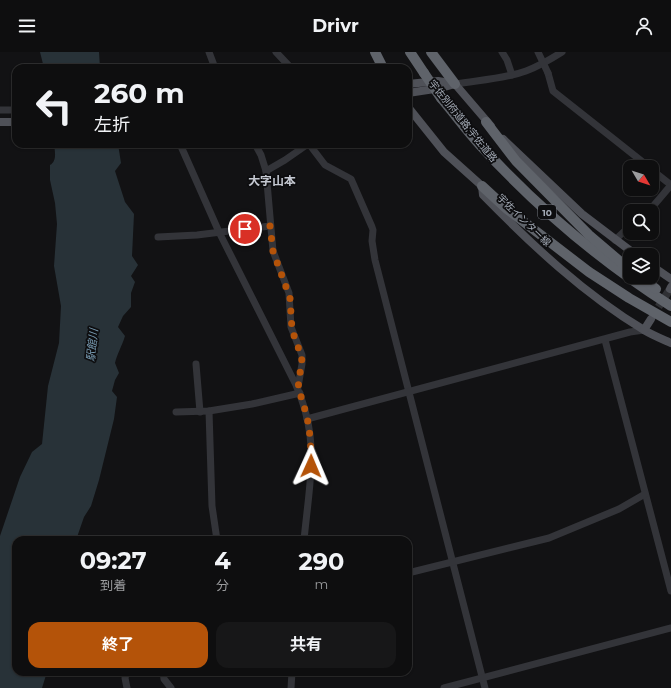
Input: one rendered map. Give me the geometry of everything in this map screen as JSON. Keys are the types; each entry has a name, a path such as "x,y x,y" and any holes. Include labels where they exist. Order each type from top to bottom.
{"highway":[{"path":"375,52 381,64"},
{"name":"宇佐別府道路;宇佐道路","path":"410,52 442,98 479,144 547,212 596,254 648,291 671,305"},
{"path":"431,52 455,84"},
{"path":"486,122 516,161 589,235 623,264"},
{"path":"482,186 507,208 589,272 629,298 671,322"},
{"path":"650,284 663,293 671,305"}],"main road":[{"path":"412,84 438,81 455,84 486,122 582,214 626,248"},
{"path":"412,92 442,88 455,84"},
{"name":"宇佐インター線","path":"412,112 444,152 482,186 483,195 569,277 644,330 671,343"},
{"path":"0,122 12,122"},
{"path":"659,271 671,279"},
{"path":"644,330 651,319"}],"street":[{"path":"209,52 214,64"},
{"path":"276,52 286,64"},
{"path":"502,52 507,60 512,75"},
{"path":"538,52 548,73 553,91 640,160"},
{"path":"455,84 512,75 526,71 541,65 562,52"},
{"path":"0,110 12,110"},
{"path":"182,148 219,232 299,391 307,419 311,451 304,536"},
{"path":"257,148 266,171 273,251 290,298 292,330 302,358 299,391"},
{"path":"266,171 303,148"},
{"path":"312,148 325,164 334,171 351,179 373,230 372,241 374,254 485,688"},
{"path":"654,204 671,185 659,176"},
{"path":"158,237 183,236 270,226"},
{"path":"615,240 623,233"},
{"path":"307,419 605,340 630,332 644,330"},
{"path":"605,340 671,591"},
{"path":"196,364 200,412"},
{"path":"176,412 200,412 252,404 299,391"},
{"path":"209,411 212,506 216,536"},
{"path":"412,572 556,535 619,508 646,494"},
{"path":"444,688 671,628"},
{"path":"126,676 127,688"},
{"path":"163,676 171,688"},
{"path":"291,688 292,676"}],"water":[{"path":"40,52 99,52 100,64 43,64"},
{"name":"駅館川","path":"54,148 119,148 121,163 115,171 125,202 134,214 132,256 138,265 131,276 135,282 131,293 131,307 123,316 118,327 125,336 115,363 119,373 112,391 117,397 114,419 91,506 84,517 77,536 12,536 12,676 46,676 42,688 0,688 0,536 20,477 32,452 42,444 48,386 59,343 61,306 54,266 57,224 55,203 50,180 50,165 54,161"}],"tunnel":[{"path":"652,317 670,289"}],"district":[{"name":"大字山本","path":"272,180"}],"route":[{"path":"245,229 270,226 273,251 288,287 291,327 301,351 302,358 298,388 309,426 311,466"}]}
